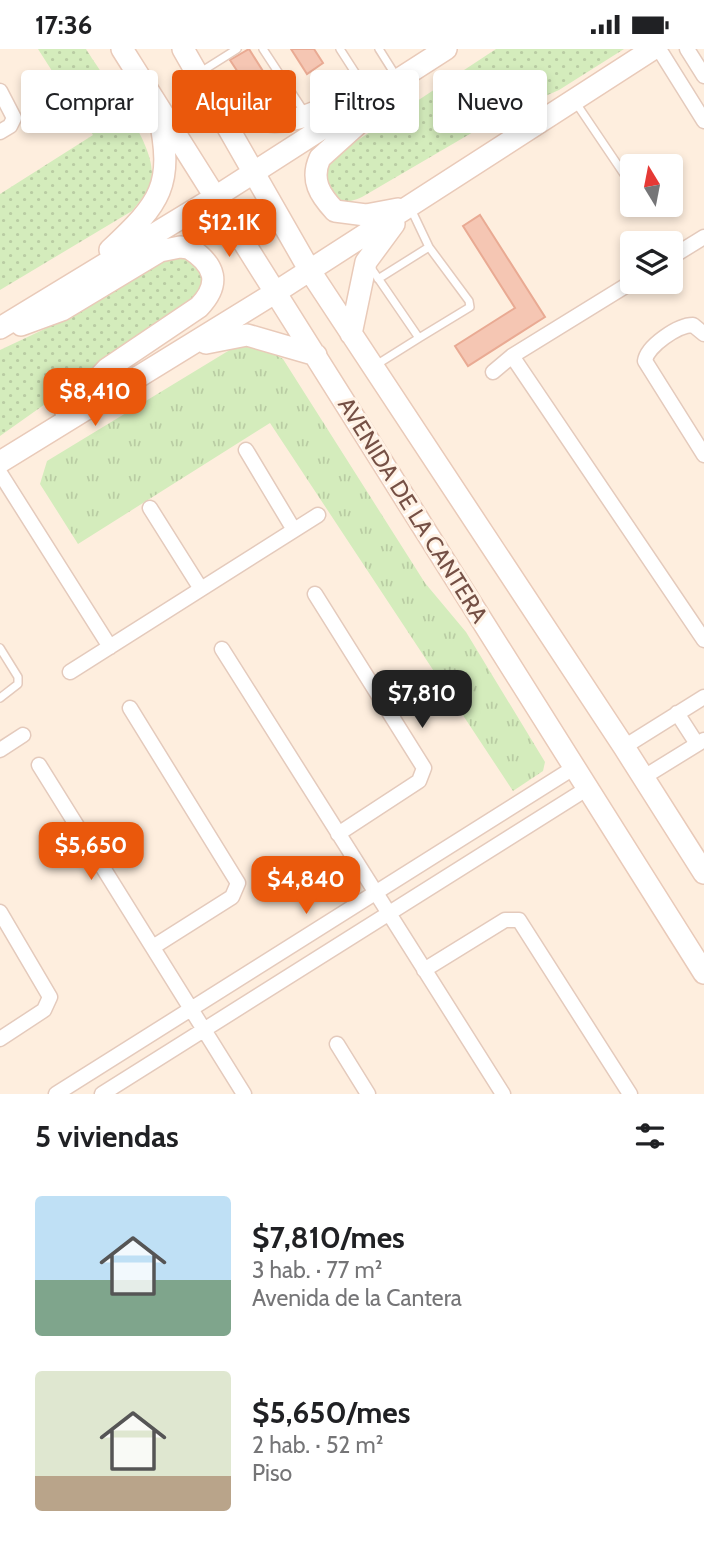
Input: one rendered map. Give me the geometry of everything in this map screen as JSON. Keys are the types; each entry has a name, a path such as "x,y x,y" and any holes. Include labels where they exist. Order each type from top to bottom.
{"main road":[{"name":"AVENIDA DE LA CANTERA","path":"122,49 135,70"},
{"name":"AVENIDA DE LA CANTERA","path":"183,49 195,70"},
{"path":"0,462 310,271 653,49"},
{"path":"409,70 440,52"},
{"path":"410,207 366,215 335,211 319,192 315,169 328,150 440,52"},
{"name":"AVENIDA DE LA CANTERA","path":"158,107 217,196 704,973"},
{"path":"87,275 152,207 164,187 163,135 158,110"},
{"path":"0,328 253,173 310,126"},
{"name":"AVENIDA DE LA CANTERA","path":"231,133 310,271 644,777 704,873"},
{"path":"351,334 372,270 410,207"},
{"path":"0,333 62,310 166,248 190,249 209,265 214,285 211,296 199,307 107,369 45,434"},
{"path":"168,358 218,339 247,335 316,355"}],"street":[{"path":"659,49 704,121"},
{"path":"687,49 704,76"},
{"path":"0,91 14,118 10,126 0,132"},
{"path":"683,250 704,237"},
{"path":"493,372 512,356 620,289"},
{"path":"704,334 694,325 683,327 651,348 645,362 704,455"},
{"path":"512,356 704,640"},
{"path":"246,450 294,530"},
{"path":"0,473 110,647"},
{"path":"150,507 201,589"},
{"path":"70,672 318,515"},
{"path":"315,594 424,768 419,781 338,834"},
{"path":"222,649 503,1094"},
{"path":"624,747 704,697"},
{"path":"130,709 238,883 232,897 153,947"},
{"path":"644,777 701,742 677,713"},
{"path":"0,750 23,736"},
{"path":"39,765 244,1094"},
{"path":"56,1094 575,767"},
{"path":"102,1094 588,788"},
{"path":"0,912 50,997 44,1010 0,1039"},
{"path":"424,970 505,920 519,920 630,1094"},
{"path":"337,1044 369,1094"}],"lane":[{"path":"213,70 237,49"},
{"path":"263,49 310,121"},
{"path":"340,49 354,70"},
{"path":"379,49 392,70"},
{"path":"574,99 620,168"},
{"path":"373,367 471,304 429,247 410,207"},
{"path":"419,338 372,270 429,247"},
{"path":"0,647 18,677 18,684 0,698"}],"green space":[{"path":"38,49 86,49 100,70 51,70"},
{"path":"496,49 624,49 547,95 547,70 464,70"},
{"path":"433,90 433,133 471,133 362,197 341,201 324,189 329,159 368,133 419,133 419,100"},
{"path":"92,133 139,133 150,159 152,173 145,193 132,211 0,290 0,194 93,135"},
{"path":"174,256 193,258 205,278 199,295 0,436 0,350 51,326"},
{"path":"247,347 271,352 283,359 425,583 466,632 545,762 543,771 513,791 270,423 78,544 40,484 47,461 233,348"}],"building":[{"path":"249,49 262,70 237,70 230,60"},
{"path":"291,49 314,49 323,63 307,74"},
{"path":"480,215 545,317 468,366 455,346 515,308 463,226"}]}
